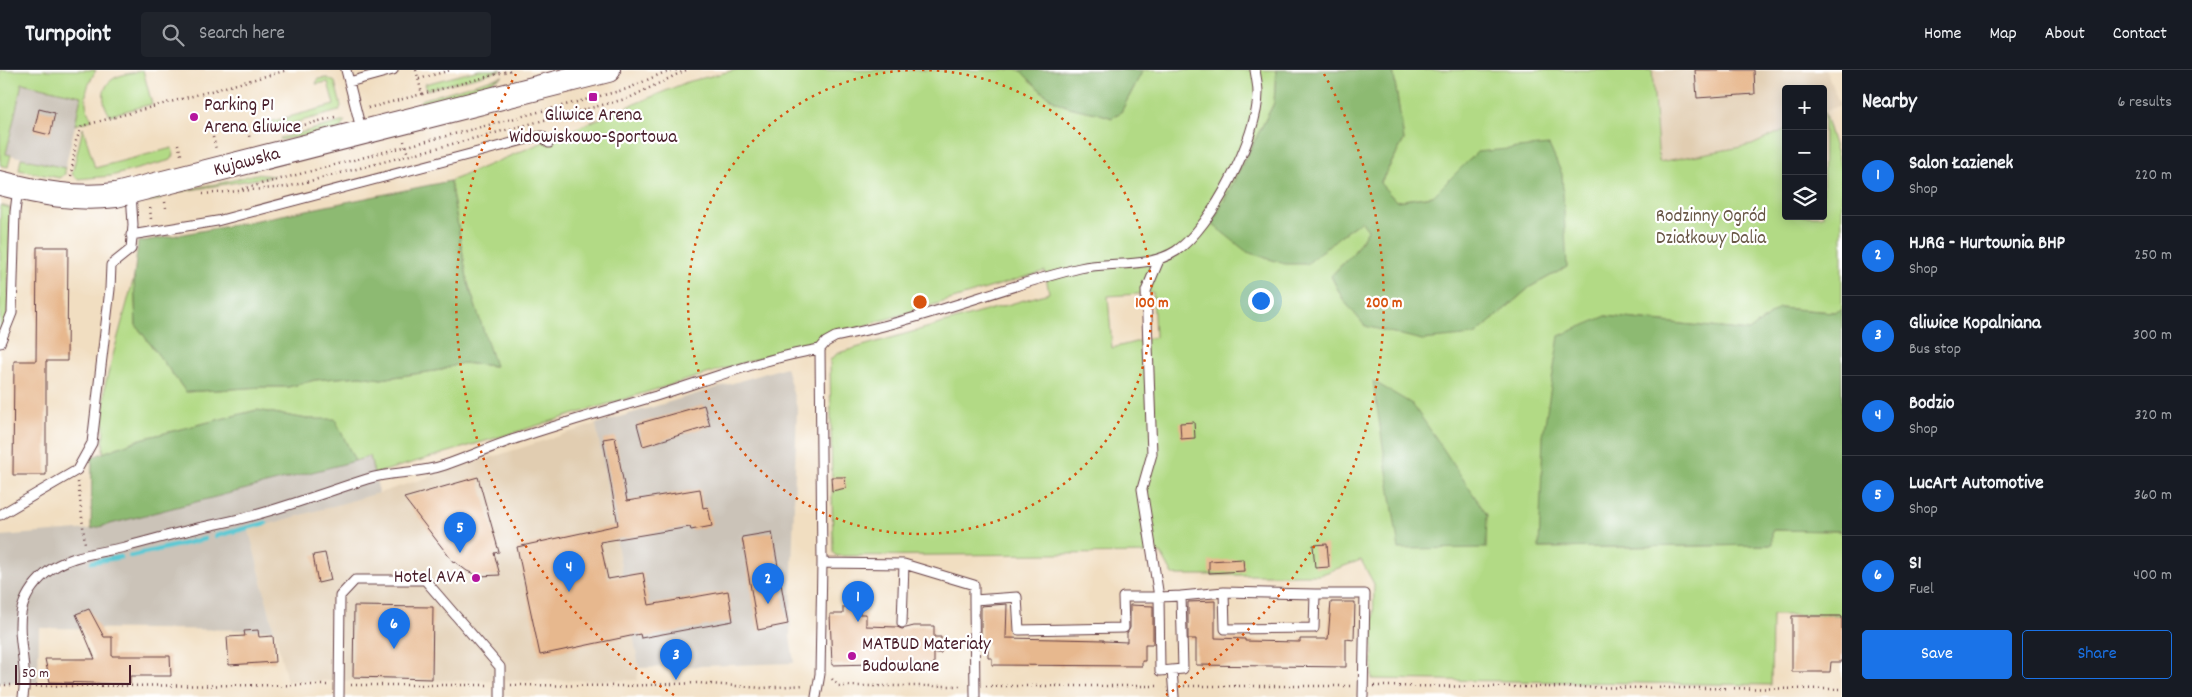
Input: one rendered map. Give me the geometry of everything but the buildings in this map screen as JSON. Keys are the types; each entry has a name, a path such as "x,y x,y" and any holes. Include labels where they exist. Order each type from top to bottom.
{"street":[{"name":"Kujawska","path":"9,186 50,195 78,197 100,197 131,191 608,70"}],"lane":[{"path":"346,70 362,133"},
{"path":"349,82 393,70"},
{"path":"23,697 25,670 18,632 18,619 28,595 47,572 61,564 86,555 189,529 236,520 382,475 413,472 444,465 520,437 771,359 820,349 826,342 835,337 905,320 1052,275 1082,268 1159,260 1176,251 1190,239 1220,201 1241,158 1252,124 1258,93 1255,70"},
{"path":"132,235 217,222 535,137 542,136 549,143"},
{"path":"0,343 12,314 15,212 9,186"},
{"path":"0,515 77,470 92,443 110,289 111,265 131,249 131,191"},
{"path":"1159,260 1146,291 1152,454 1142,489 1159,597 1160,671 1183,669 1181,596"},
{"path":"816,697 820,674 822,563 820,349"},
{"path":"822,563 904,564 974,584 975,697"},
{"path":"902,623 904,564"},
{"path":"339,697 340,596 355,580 425,580 500,667 500,697"},
{"path":"974,600 1017,597 1019,630 1124,628 1123,598 1224,592 1365,594 1363,697"},
{"path":"1224,592 1225,629 1314,628 1315,594"},
{"path":"1172,670 1174,697"}],"path":[{"path":"70,180 76,141 82,126 288,70"},
{"path":"416,70 422,94"},
{"path":"419,79 451,70"},
{"path":"365,109 512,70"},
{"path":"678,70 665,72 627,89 236,191 278,189 629,98 686,70"},
{"path":"299,127 335,117"},
{"path":"247,126 250,140"},
{"path":"214,137 216,149"},
{"path":"178,144 182,158"},
{"path":"165,202 166,208"},
{"path":"77,470 86,555"},
{"path":"828,674 838,686 1363,686 1842,689"},
{"path":"697,683 762,688 805,686 809,681"}],"shaded area":[{"path":"1652,70 1826,70 1840,105 1827,110 1827,85 1782,85 1782,131 1752,145 1659,162"},
{"path":"22,83 82,96 65,168 6,154"},
{"path":"786,367 797,408 790,636 794,663 639,668 596,424"},
{"path":"596,424 639,668 637,680 287,681 249,530 379,493"},
{"path":"371,456 379,493 249,530 274,630 39,628 38,683 0,683 0,536 91,529"}],"green space":[{"path":"0,70 96,70 86,94 87,106 92,120 75,125 81,96 22,83 6,154 11,155 8,167 0,165"},
{"path":"143,70 152,104 110,115 104,101 106,87 113,79"},
{"path":"479,70 502,70 427,90 425,84"},
{"name":"Rodzinny Ogród Działkowy Dalia","path":"735,70 1020,70 1041,91 1059,104 1112,118 1121,112 1143,70 1276,70 1274,103 1212,224 1340,236 1361,221 1368,230 1354,252 1331,276 1344,301 1475,335 1530,287 1567,267 1477,152 1433,196 1396,201 1380,184 1404,140 1393,70 1652,70 1659,162 1752,145 1782,131 1782,220 1827,220 1827,122 1842,171 1842,310 1834,312 1779,308 1749,331 1606,316 1540,548 1771,545 1772,530 1842,531 1842,615 1772,615 1771,685 1372,679 1374,584 1361,560 1319,575 1173,575 1161,553 836,556 833,552 830,360 838,353 1049,293 1045,271 374,474 370,456 355,461 335,420 307,419 257,410 141,439 103,453 105,385 134,277 136,325 186,392 288,387 315,380 360,376 381,379 441,370 462,363 494,366 468,283 450,181 687,82","holes":["1153,293 1155,337 1112,348 1108,296"]},
{"path":"1020,70 1143,70 1121,112 1112,118 1072,108 1053,100"},
{"path":"1276,70 1393,70 1404,140 1380,183 1396,201 1433,196 1477,152 1549,145 1562,174 1567,267 1530,287 1475,335 1422,340 1365,326 1344,301 1331,276 1354,252 1368,230 1361,221 1307,264 1285,264 1247,252 1212,224 1274,103"},
{"path":"503,76 459,99 415,110 421,100"},
{"path":"327,78 335,82 341,106 339,111 256,133 254,126 334,105 328,82 316,84 318,79"},
{"path":"345,121 339,130 281,140 280,138"},
{"path":"83,128 95,168 172,148 174,155 171,160 111,176 77,179 72,174"},
{"path":"21,158 65,168 65,174 60,178 19,170"},
{"path":"256,174 274,176 160,195 160,200 141,202 151,196 221,183"},
{"path":"450,181 468,283 495,366 462,363 441,370 381,379 360,376 315,380 288,387 186,392 136,325 134,277 138,242 223,227"},
{"path":"0,205 10,208 8,313 0,332"},
{"path":"1779,308 1833,312 1842,310 1842,531 1772,530 1772,545 1539,548 1543,436 1559,336 1606,316 1749,331"},
{"path":"1373,381 1412,404 1436,438 1487,515 1486,548 1399,549"},
{"path":"257,410 307,419 335,419 355,461 91,529 92,457 141,439"}],"waterway":[{"path":"216,536 266,523"},
{"path":"130,556 205,539"},
{"path":"92,562 121,557"}],"place":[{"name":"Gliwice Arena Widowiskowo-Sportowa","path":"593,97"},
{"name":"Parking P1 Arena Gliwice","path":"194,117"},
{"name":"LucArt Automotive","path":"460,553"},
{"name":"Hotel AVA","path":"476,578"},
{"name":"Bodzio","path":"569,592"},
{"name":"HJRG - Hurtownia BHP","path":"768,604"},
{"name":"Salon Łazienek","path":"858,622"},
{"name":"S1","path":"394,649"},
{"name":"MATBUD Materiały Budowlane","path":"852,656"},
{"name":"Gliwice Kopalniana","path":"676,680"}]}
